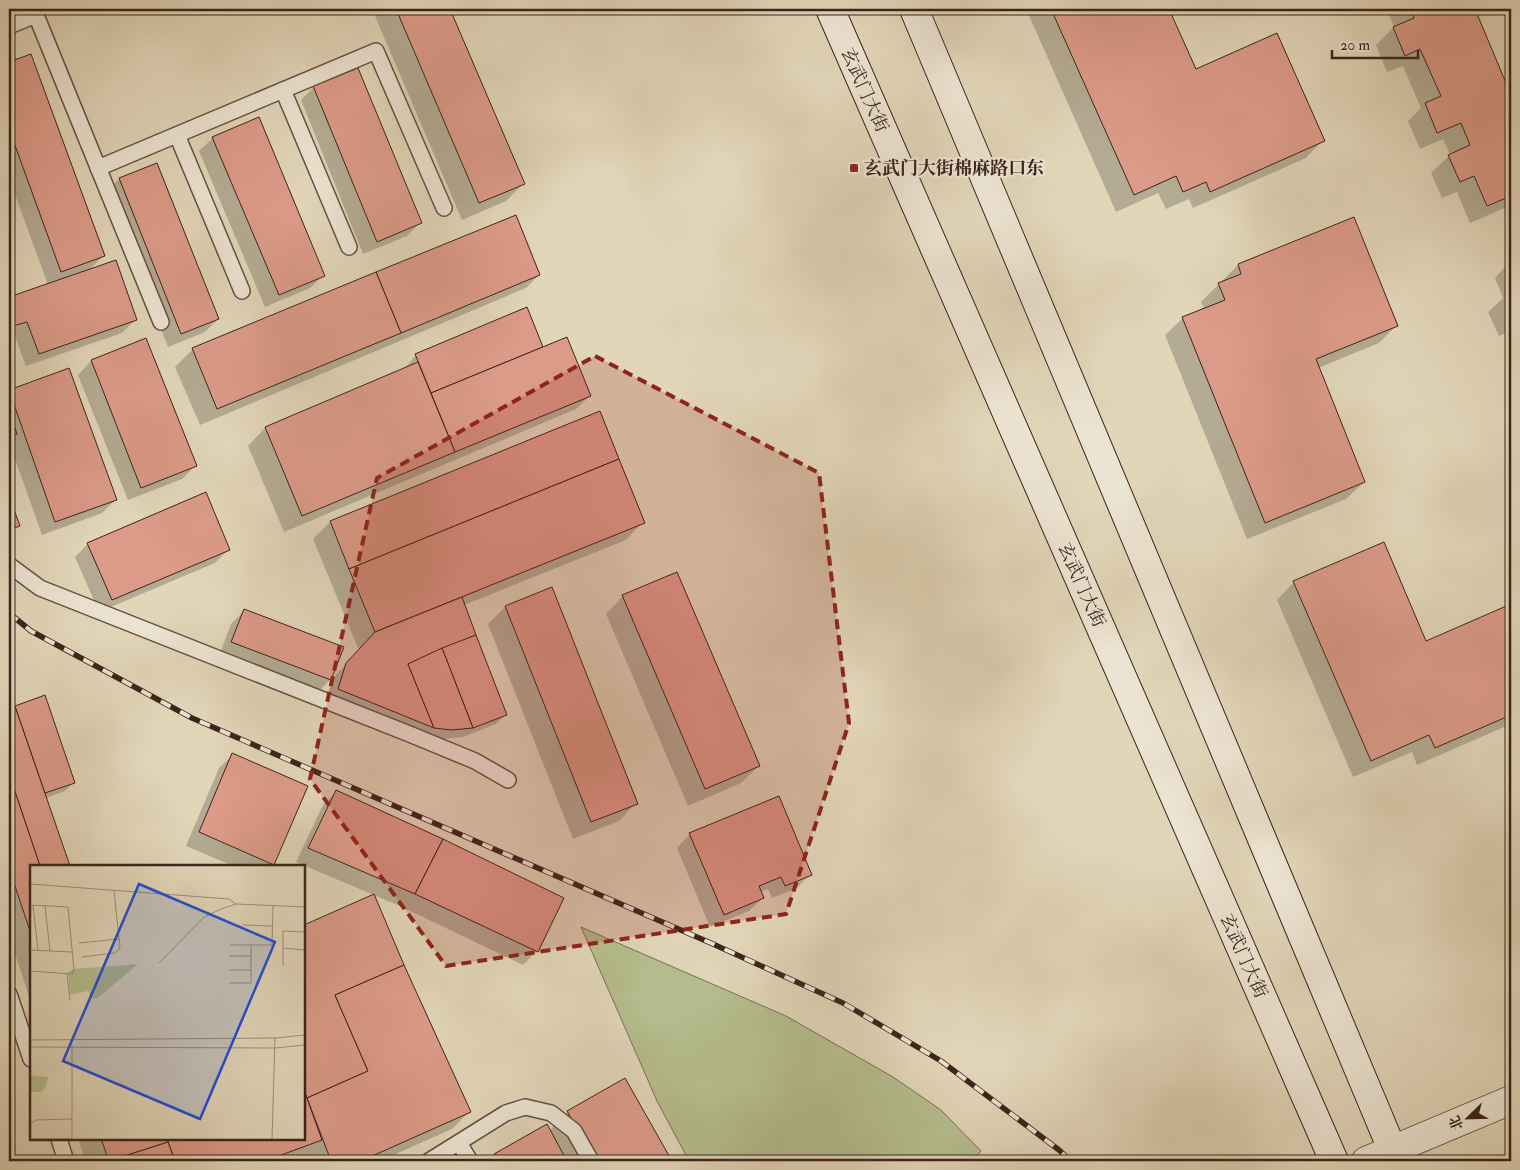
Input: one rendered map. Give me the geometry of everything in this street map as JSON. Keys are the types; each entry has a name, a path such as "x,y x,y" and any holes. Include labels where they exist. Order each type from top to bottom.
{"main road":[{"name":"玄武门大街","path":"830,9 1334,1161"},
{"path":"914,9 1395,1156"},
{"path":"1366,1161 1395,1156 1511,1100"}],"lane":[{"path":"9,26 36,16 161,322"},
{"path":"98,168 376,51 444,208"},
{"path":"283,90 349,247"},
{"path":"177,135 242,291"},
{"path":"9,565 40,588 407,733 474,762 508,780"},
{"path":"9,994 30,1056"},
{"path":"429,1161 506,1113 524,1107 551,1113 574,1131 591,1161"},
{"path":"59,1140 66,1161"},
{"path":"459,1142 470,1161"}],"highlighted area":[{"path":"595,356 819,473 849,723 786,914 446,966 310,779 377,478"}],"green space":[{"path":"581,927 786,1016 893,1077 941,1110 981,1151 972,1161 689,1161 657,1101"}],"building":[{"path":"396,9 450,9 525,184 479,203"},
{"path":"1051,9 1169,9 1196,69 1277,33 1325,141 1210,192 1206,182 1183,192 1176,176 1134,195"},
{"path":"1410,9 1475,9 1511,95 1511,196 1487,206 1474,176 1460,182 1448,155 1470,145 1461,123 1437,133 1425,103 1441,96 1420,49 1405,56 1393,27 1414,18"},
{"path":"31,54 105,256 61,272 9,129 9,62"},
{"path":"358,68 422,223 377,242 313,86"},
{"path":"259,117 325,276 279,295 212,137"},
{"path":"157,163 219,319 181,334 119,178"},
{"path":"516,215 540,275 401,333 376,272"},
{"path":"1354,217 1398,326 1316,359 1365,482 1265,523 1182,317 1225,300 1218,283 1241,274 1238,264"},
{"path":"116,260 137,320 39,354 27,322 13,326 9,313 9,297"},
{"path":"376,272 401,333 217,409 192,348"},
{"path":"1511,291 1511,308 1505,294"},
{"path":"527,307 543,347 431,393 415,354"},
{"path":"567,337 591,396 455,452 431,393"},
{"path":"146,338 197,466 141,488 91,360"},
{"path":"418,362 455,452 302,516 265,427"},
{"path":"69,368 117,500 55,522 9,390"},
{"path":"9,410 17,434 9,437"},
{"path":"600,411 619,459 349,569 330,521"},
{"path":"619,459 645,523 375,632 349,569"},
{"path":"206,492 230,550 112,600 87,543"},
{"path":"9,496 20,526 9,530"},
{"path":"1384,542 1426,641 1511,604 1511,715 1435,748 1429,735 1371,761 1293,581"},
{"path":"677,572 760,766 705,789 622,595"},
{"path":"552,587 638,804 591,822 505,606"},
{"path":"462,597 476,635 408,664 434,728 338,689 346,663 375,632"},
{"path":"244,609 344,647 331,680 231,642"},
{"path":"476,635 507,715 473,728 442,648"},
{"path":"442,648 473,728 452,730 434,728 408,664"},
{"path":"9,686 70,865 40,865 9,774"},
{"path":"45,695 75,783 45,793 15,706"},
{"path":"232,753 308,786 274,865 199,832"},
{"path":"9,774 40,865 30,865 30,931 9,868"},
{"path":"336,790 443,839 415,894 308,848"},
{"path":"779,796 812,875 785,886 781,877 759,886 764,898 724,915 689,833"},
{"path":"443,839 564,898 538,952 415,894"},
{"path":"374,894 404,965 335,995 368,1071 307,1098 305,1093 305,925"},
{"path":"404,965 471,1112 361,1161 331,1161 307,1098 368,1071 335,995"},
{"path":"625,1078 672,1161 595,1161 567,1111"},
{"path":"305,1093 322,1140 265,1161 175,1161 167,1140 305,1140"},
{"path":"547,1124 567,1161 498,1161 494,1154"},
{"path":"101,1140 167,1140 168,1142 109,1161"},
{"path":"168,1142 175,1161 109,1161"}],"railway":[{"path":"9,613 31,631 192,718 713,944 843,1003 941,1061 1071,1161"}],"place":[{"name":"玄武门大街棉麻路口东","path":"854,168"}]}
